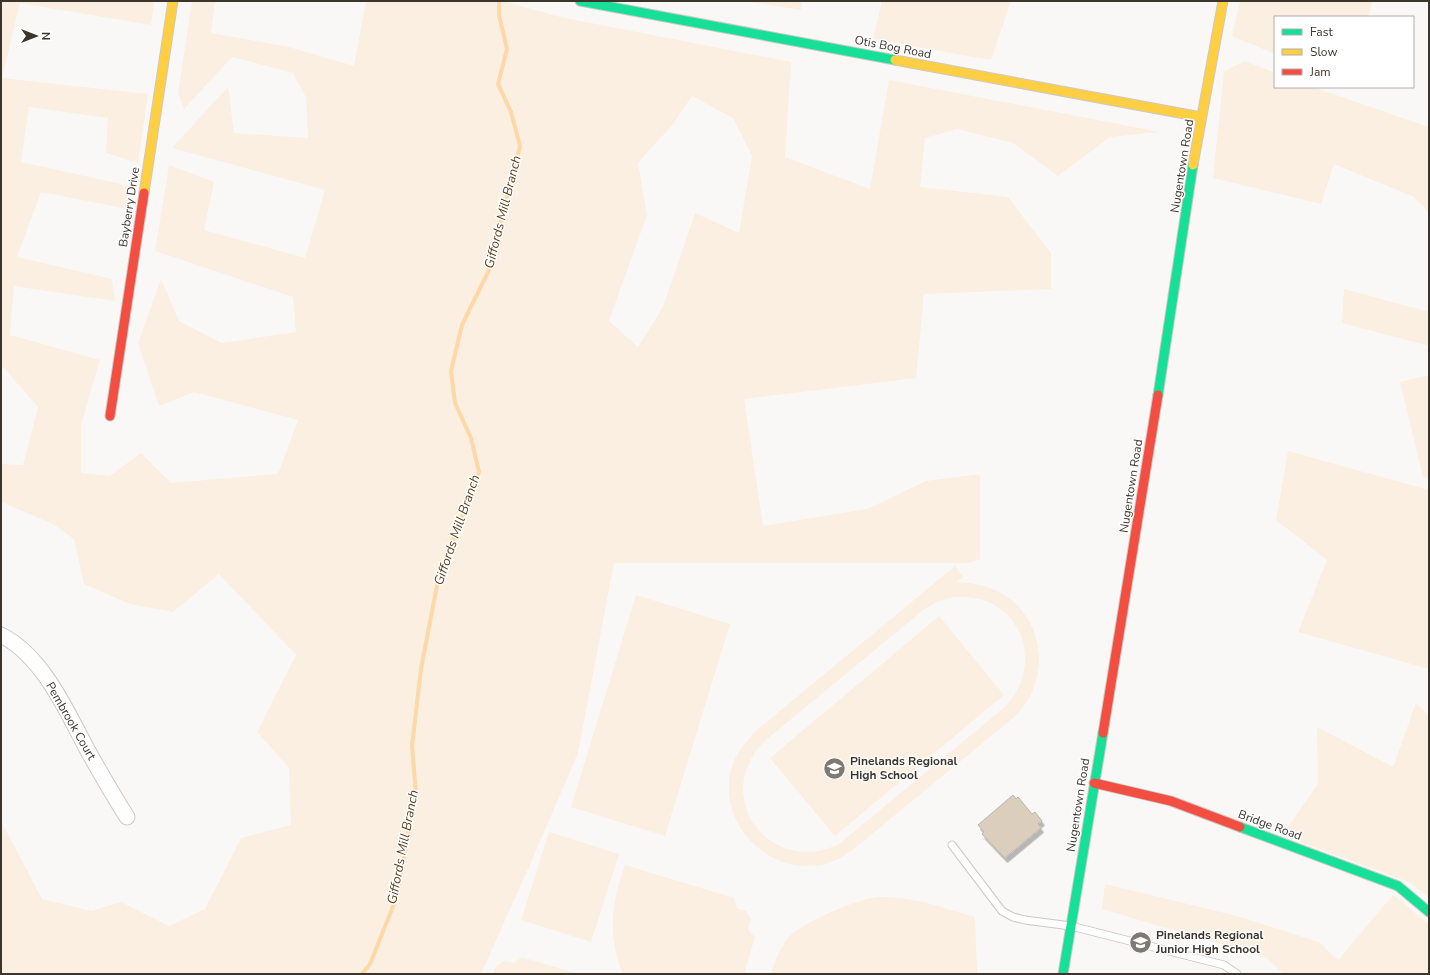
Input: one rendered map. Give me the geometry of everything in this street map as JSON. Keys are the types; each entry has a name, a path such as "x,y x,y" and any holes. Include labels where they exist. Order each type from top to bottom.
{"street":[{"name":"Bayberry Drive","path":"110,416 173,1"},
{"name":"Otis Bog Road","path":"580,1 1201,117"},
{"name":"Nugentown Road","path":"1063,974 1139,514 1201,117 1223,1"},
{"name":"Pembrook Court","path":"1,635 33,660 56,690 109,788 127,817"},
{"name":"Bridge Road","path":"1094,783 1171,801 1398,886 1429,912"}],"lane":[{"path":"952,845 1002,911 1013,917 1071,926 1195,957 1224,965 1237,974"}],"shaded area":[{"path":"1,1 154,1 151,25 20,3 2,78 148,94 138,163 106,153 108,118 29,107 21,162 130,186 128,209 41,192 17,257 112,279 115,301 14,286 10,335 100,360 81,425 81,473 110,476 141,453 171,483 278,474 298,420 194,392 159,406 138,343 161,279 179,321 222,343 296,332 293,297 155,251 169,165 214,182 204,230 305,258 325,190 172,148 228,87 234,133 308,138 306,97 293,73 232,57 184,109 178,93 192,1 215,1 211,33 289,47 354,66 366,1 504,1 560,17 791,62 785,157 870,189 889,80 1160,132 1110,137 1058,176 1013,143 957,129 925,138 920,187 1008,197 1051,253 1051,289 924,294 916,378 744,399 763,526 867,509 926,481 980,474 980,559 968,563 614,563 578,753 481,974 1,974 1,821 42,899 91,911 121,902 169,926 205,909 241,838 291,825 289,768 257,732 296,655 219,574 173,612 130,604 84,584 74,539 53,524 1,502 1,464 23,465 38,407 1,365","holes":["692,96 733,118 752,156 739,233 695,213 663,307 638,347 609,321 647,215 638,163 673,124"]},
{"path":"742,1 802,1 801,10"},
{"path":"882,1 1011,1 991,60 873,39"},
{"path":"1240,1 1373,1 1368,16 1274,16 1274,54 1232,36"},
{"path":"1245,61 1274,73 1274,88 1316,88 1429,127 1429,213 1414,197 1334,164 1321,204 1213,178 1224,71"},
{"path":"1344,289 1429,312 1429,346 1342,323"},
{"path":"1429,375 1429,479 1423,477 1400,382"},
{"path":"1288,451 1429,490 1429,669 1298,632 1327,560 1276,520"},
{"path":"955,566 963,577 957,582 990,588 1009,598 1023,611 1033,628 1038,646 1039,665 1035,684 1026,702 1013,718 860,844 844,856 826,864 805,866 784,862 766,853 750,840 738,824 731,805 729,785 733,763 740,749 758,729","holes":["954,597 976,598 995,605 1009,617 1019,632 1024,650 1024,669 1018,688 1006,706 839,844 813,852 790,850 770,840 754,825 745,806 743,784 750,761 766,740 922,611 938,601"]},
{"path":"636,595 730,624 665,836 571,807"},
{"path":"939,616 1004,695 835,836 770,758"},
{"path":"1416,703 1429,716 1429,898 1411,883 1282,835 1318,784 1317,727 1393,767"},
{"path":"549,832 619,854 591,942 521,920"},
{"path":"625,865 734,898 737,908 746,911 751,920 748,929 755,937 744,974 623,974 615,946 613,920 617,893"},
{"path":"1105,884 1237,916 1319,942 1338,960 1393,895 1429,924 1429,974 1283,974 1267,958 1102,909"},
{"path":"877,897 914,900 975,917 977,974 771,974 783,946 788,938 795,932 805,925 843,907"},
{"path":"522,957 578,974 493,974 496,966 504,961 514,963"}],"building":[{"path":"1013,795 1016,799 1018,797 1032,814 1035,812 1042,821 1038,824 1041,828 1005,858 982,834 984,832 978,825"}],"waterway":[{"name":"Giffords Mill Branch","path":"362,974 370,964 396,899 416,794 412,746 421,669 438,580 479,472 471,438 455,403 451,371 462,325 488,272 520,146 511,112 498,84 507,49 499,15 499,1"}],"traffic: fast":[{"path":"580,1 895,60"},
{"path":"1158,395 1193,165"},
{"path":"1063,974 1103,733"},
{"path":"1240,827 1398,886 1429,912"}],"traffic: slow":[{"path":"144,193 173,1"},
{"path":"1193,165 1223,1"},
{"path":"895,60 1201,117"}],"traffic: jam":[{"path":"110,416 144,193"},
{"path":"1103,733 1158,395"},
{"path":"1094,783 1171,801 1240,827"}],"place":[{"name":"Pinelands Regional High School","path":"834,768"},
{"name":"Pinelands Regional Junior High School","path":"1141,942"}]}
